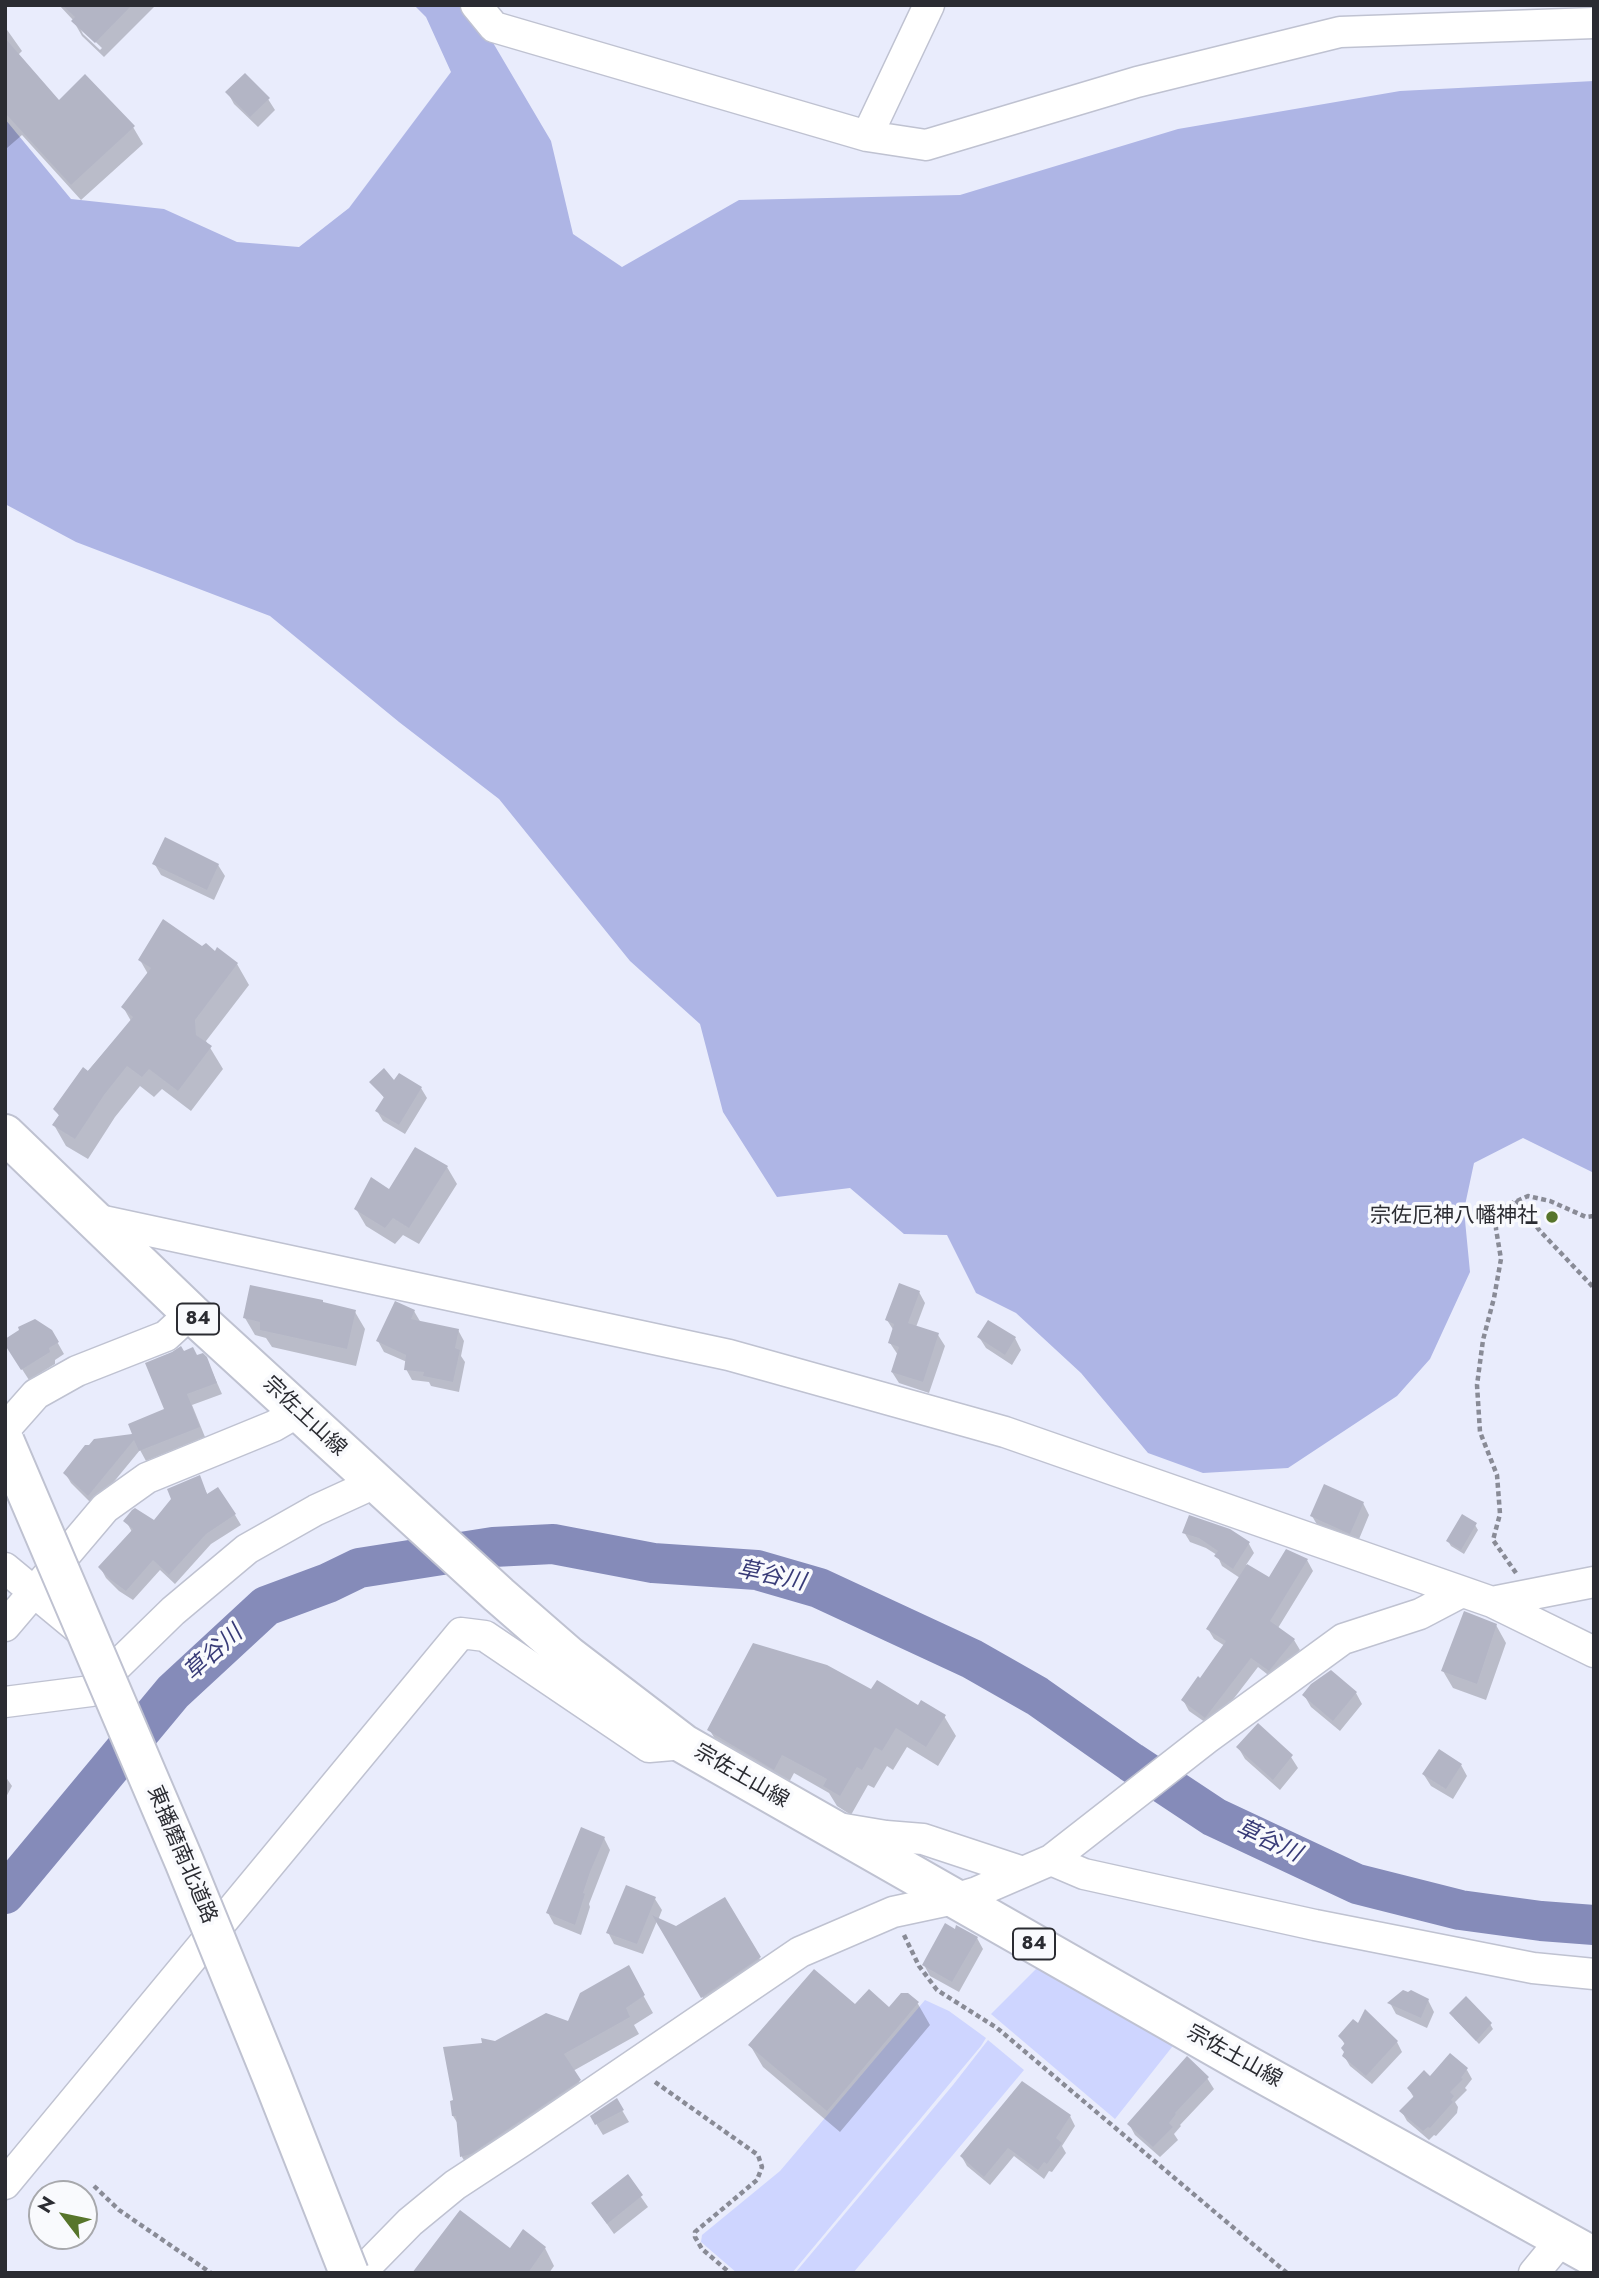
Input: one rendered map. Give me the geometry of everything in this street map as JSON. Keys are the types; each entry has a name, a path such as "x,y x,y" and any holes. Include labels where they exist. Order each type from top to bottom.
{"main road":[{"name":"宗佐土山線","path":"5,1134 191,1313 499,1595 569,1656 684,1744 954,1899 1578,2248"},
{"name":"東播磨南北道路","path":"5,1442 195,1886 349,2273"},
{"name":"東播磨南北道路","path":"5,1506 211,1995 321,2273"}],"street":[{"path":"476,5 494,27 867,136 926,145 1137,82 1340,32 1518,16 1594,23"},
{"path":"867,136 929,5"},
{"path":"94,1219 729,1355 1005,1432 1492,1602 1594,1652"},
{"path":"5,1429 36,1394 77,1371 166,1335 191,1313"},
{"path":"5,1626 105,1508 147,1478 274,1426 298,1412"},
{"path":"5,1702 91,1691 173,1611 247,1549 316,1510 385,1491"},
{"path":"5,1568 120,1663"},
{"path":"1492,1602 1594,1582"},
{"path":"360,2273 410,2222 455,2185 800,1952 893,1912 977,1892 1051,1860 1206,1739 1343,1639 1420,1614 1460,1592"},
{"path":"5,2184 461,1633 485,1636 649,1748 684,1744"},
{"path":"827,1826 923,1839 1023,1872"},
{"path":"1051,1860 1084,1874 1315,1925 1533,1968 1594,1974"},
{"path":"1534,2273 1578,2248"}],"path":[{"path":"1529,1595 1493,1540 1500,1514 1497,1475 1480,1432 1477,1385 1483,1340 1501,1259 1496,1229 1497,1209 1528,1196 1550,1201 1586,1217 1594,1216"},
{"path":"1516,1200 1540,1231 1594,1288"},
{"path":"893,1912 919,1966 937,1990 997,2028 1287,2273"},
{"path":"633,2066 758,2155 761,2167 757,2180 695,2232 702,2249 730,2273"},
{"path":"98,2190 119,2210 211,2273"}],"shaded area":[{"path":"414,5 462,5 492,41 551,141 573,234 622,267 739,200 960,195 1178,129 1400,91 1594,81 1594,1173 1523,1138 1474,1163 1464,1210 1470,1272 1430,1359 1397,1396 1288,1468 1203,1473 1148,1453 1081,1373 1016,1313 976,1293 947,1235 904,1234 850,1188 777,1197 723,1112 700,1024 630,961 499,799 399,722 270,616 76,542 5,504 5,119 71,199 164,209 237,242 299,247 349,208 451,72 426,17"},
{"path":"1039,1966 1176,2042 1115,2119 991,2014"},
{"path":"925,2000 949,2011 986,2038 981,2046 792,2273 737,2273 701,2242 702,2235 780,2171"},
{"path":"988,2040 1024,2070 853,2273 795,2273 953,2085"}],"building":[{"path":"62,5 132,5 95,43 71,21 75,17"},
{"path":"5,38 59,100 85,74 135,126 71,185 5,113"},
{"path":"245,73 270,98 250,117 225,92"},
{"path":"165,837 219,864 207,890 152,864"},
{"path":"163,919 202,946 206,943 215,951 217,947 238,963 195,1020 196,1035 212,1046 178,1091 149,1069 142,1077 127,1066 75,1139 52,1125 59,1115 53,1109 83,1067 88,1071 133,1017 121,1007 151,968 138,960"},
{"path":"384,1068 394,1080 399,1073 422,1087 399,1125 375,1111 384,1097 369,1082"},
{"path":"415,1147 448,1166 409,1228 393,1218 385,1228 354,1209 371,1177 389,1189"},
{"path":"899,1283 920,1291 908,1323 939,1333 923,1382 891,1372 899,1347 888,1343 894,1324 885,1320"},
{"path":"250,1285 323,1300 356,1310 347,1349 260,1330 260,1322 243,1318"},
{"path":"395,1301 415,1310 411,1319 459,1329 455,1348 460,1350 453,1382 423,1376 424,1372 404,1370 406,1355 376,1341"},
{"path":"35,1319 52,1330 59,1342 49,1348 50,1352 21,1370 5,1345 5,1339 19,1330 18,1327"},
{"path":"988,1320 1016,1337 1005,1355 977,1337"},
{"path":"181,1346 184,1351 193,1347 197,1355 203,1353 207,1357 217,1383 187,1394 200,1427 139,1451 134,1440 88,1496 63,1473 85,1445 89,1445 94,1439 132,1434 128,1424 164,1409 145,1363"},
{"path":"200,1475 207,1494 218,1487 236,1514 206,1534 169,1575 153,1560 126,1591 111,1580 98,1567 133,1529 123,1521 132,1510 135,1508 154,1520 171,1499 167,1489"},
{"path":"1324,1484 1364,1502 1350,1534 1310,1516"},
{"path":"1462,1514 1477,1523 1461,1550 1446,1541"},
{"path":"1189,1515 1230,1529 1250,1542 1233,1569 1214,1556 1218,1551 1199,1538 1182,1533"},
{"path":"1286,1549 1308,1559 1270,1621 1295,1639 1269,1671 1251,1658 1205,1718 1181,1700 1226,1641 1206,1629 1247,1564 1269,1577"},
{"path":"1464,1611 1497,1624 1477,1684 1441,1671"},
{"path":"753,1643 827,1665 871,1689 877,1680 918,1705 921,1700 946,1715 926,1747 896,1728 882,1751 875,1747 862,1770 857,1767 840,1796 823,1786 827,1779 782,1755 774,1770 707,1730"},
{"path":"1331,1670 1357,1692 1333,1721 1302,1695 1311,1684"},
{"path":"1258,1723 1293,1755 1273,1780 1236,1747"},
{"path":"1439,1749 1462,1764 1446,1789 1422,1774"},
{"path":"581,1827 605,1837 590,1872 575,1925 546,1913"},
{"path":"626,1885 656,1897 637,1944 606,1933"},
{"path":"725,1897 761,1957 701,1998 652,1915 676,1926"},
{"path":"945,1923 955,1929 956,1925 978,1937 952,1982 922,1965"},
{"path":"629,1965 645,1995 626,2008 630,2017 564,2054 581,2080 471,2154 460,2157 456,2116 452,2116 450,2101 453,2100 443,2047 482,2043 481,2038 495,2041 546,2013 568,2021 580,1993"},
{"path":"814,1969 855,2004 869,1989 889,2007 901,1993 908,1993 919,2002 827,2111 748,2045"},
{"path":"1403,1990 1411,1990 1429,1999 1421,2018 1387,2003"},
{"path":"1466,1996 1492,2023 1476,2041 1449,2013"},
{"path":"1365,2009 1398,2041 1366,2076 1342,2056 1344,2052 1341,2048 1345,2043 1338,2036 1353,2019 1358,2023"},
{"path":"1450,2053 1468,2068 1461,2078 1463,2079 1450,2092 1454,2096 1451,2100 1453,2102 1430,2128 1423,2131 1399,2111 1414,2096 1407,2088 1424,2070 1430,2076"},
{"path":"1187,2056 1209,2077 1175,2113 1169,2123 1173,2127 1153,2147 1127,2124"},
{"path":"1022,2081 1071,2115 1056,2138 1062,2143 1047,2164 1044,2162 1038,2170 1008,2148 984,2177 960,2156"},
{"path":"617,2098 624,2110 595,2125 590,2116"},
{"path":"628,2174 643,2195 607,2224 591,2203"},
{"path":"460,2210 510,2248 523,2229 546,2247 528,2273 412,2273"}],"waterway":[{"name":"草谷川","path":"5,1894 173,1692 266,1606 328,1583 359,1568 493,1547 553,1544 653,1563 757,1570 819,1588 972,1659 1037,1696 1214,1817 1357,1884 1460,1910 1594,1925"}],"place":[{"name":"宗佐厄神八幡神社","path":"1552,1217"}]}
